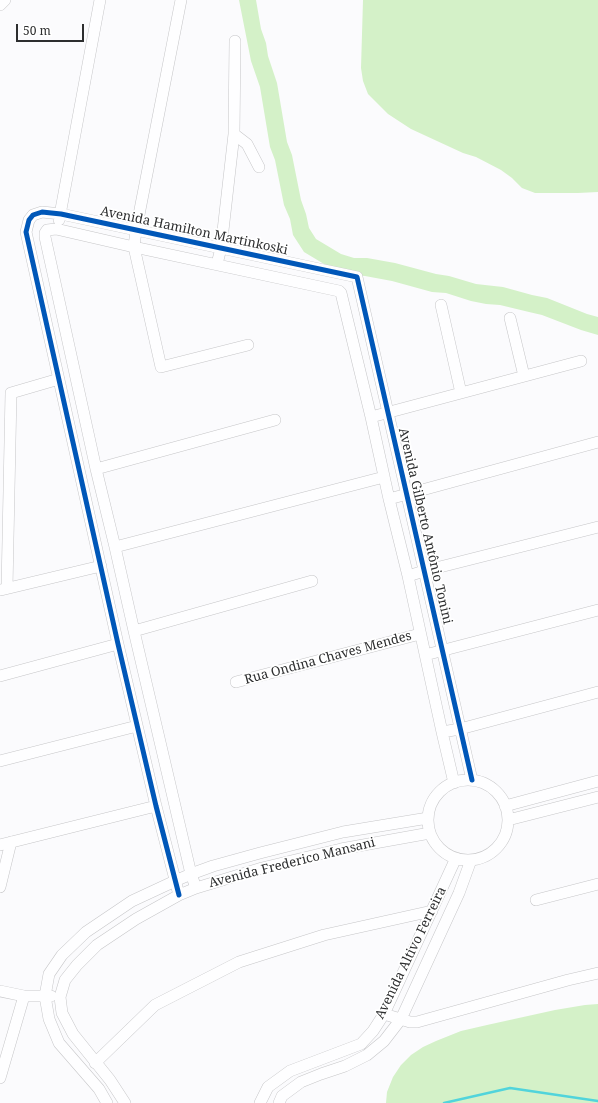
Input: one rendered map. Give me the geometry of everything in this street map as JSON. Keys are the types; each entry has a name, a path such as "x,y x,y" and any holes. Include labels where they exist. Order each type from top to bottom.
{"street":[{"path":"0,5 5,0"},
{"path":"100,0 61,214 52,229 45,233 45,237 96,469 191,874 196,888"},
{"path":"181,0 136,230 134,247 160,367 248,345"},
{"path":"217,264 221,248 234,134 235,41"},
{"path":"234,134 248,144 259,167"},
{"name":"Avenida Hamilton Martinkoski","path":"59,379 26,232 29,220 33,215 42,212 61,214 357,277"},
{"path":"52,229 339,291 342,296 371,417 454,783"},
{"name":"Avenida Gilberto Antônio Tonini","path":"357,277 472,780"},
{"path":"441,305 461,393"},
{"path":"510,318 524,376"},
{"path":"371,417 580,361"},
{"path":"100,566 4,589 11,393 59,379 137,726 179,895"},
{"path":"96,469 275,420"},
{"path":"389,499 598,442"},
{"path":"115,547 384,477"},
{"path":"408,576 598,527"},
{"path":"134,631 312,580"},
{"path":"425,655 598,610"},
{"name":"Rua Ondina Chaves Mendes","path":"236,682 420,634"},
{"path":"0,676 118,644"},
{"path":"442,732 460,729 598,692"},
{"path":"0,761 137,726"},
{"path":"465,780 472,780 486,784 502,799 508,820 502,842 486,856 471,860 456,858 443,851 433,840 430,833 428,818 435,798 445,787 465,780"},
{"path":"505,806 598,781"},
{"path":"508,820 598,797"},
{"path":"0,887 5,844 156,806"},
{"name":"Avenida Frederico Mansani","path":"107,1103 99,1089 59,1043 48,1019 45,996 49,974 62,955 86,932 132,902 175,881 213,866 343,832 428,818"},
{"name":"Avenida Frederico Mansani","path":"125,1103 110,1080 72,1034 62,1013 60,997 65,980 77,965 97,945 136,919 179,895 196,888 262,868 341,849 430,833"},
{"name":"Avenida Altivo Ferreira","path":"260,1103 268,1087 290,1071 361,1044 373,1031 384,1014 456,858"},
{"name":"Avenida Altivo Ferreira","path":"278,1103 282,1096 301,1082 345,1066 367,1055 384,1041 401,1019 459,893 471,860"},
{"path":"536,900 598,884"},
{"path":"95,1063 155,1005 239,962 324,935 432,911"},
{"path":"384,1014 410,1022 417,1022 561,982 598,974"},
{"path":"0,991 24,996 60,997"},
{"path":"0,1078 24,996"}],"green space":[{"path":"239,0 256,0 261,29 277,83 287,142 292,155 301,200 309,228 316,239 341,254 354,258 367,258 395,263 476,284 503,287 547,298 598,317 598,335 542,315 500,305 471,301 446,293 432,292 392,281 350,275 334,270 304,252 293,235 290,219 284,205 275,160 270,147 260,87 251,61"},
{"path":"363,0 598,0 598,192 535,193 522,188 501,170 476,157 463,153 411,129 388,114 368,94 363,81 361,68"},
{"path":"598,1004 598,1103 386,1103 387,1092 393,1077 401,1065 411,1055 423,1047 461,1031 555,1010"}],"waterway":[{"path":"444,1103 510,1088 598,1101"}],"cycle path":[{"path":"179,895 156,806 118,644 26,232 29,220 33,215 42,212 61,214 357,277 472,780"}]}
